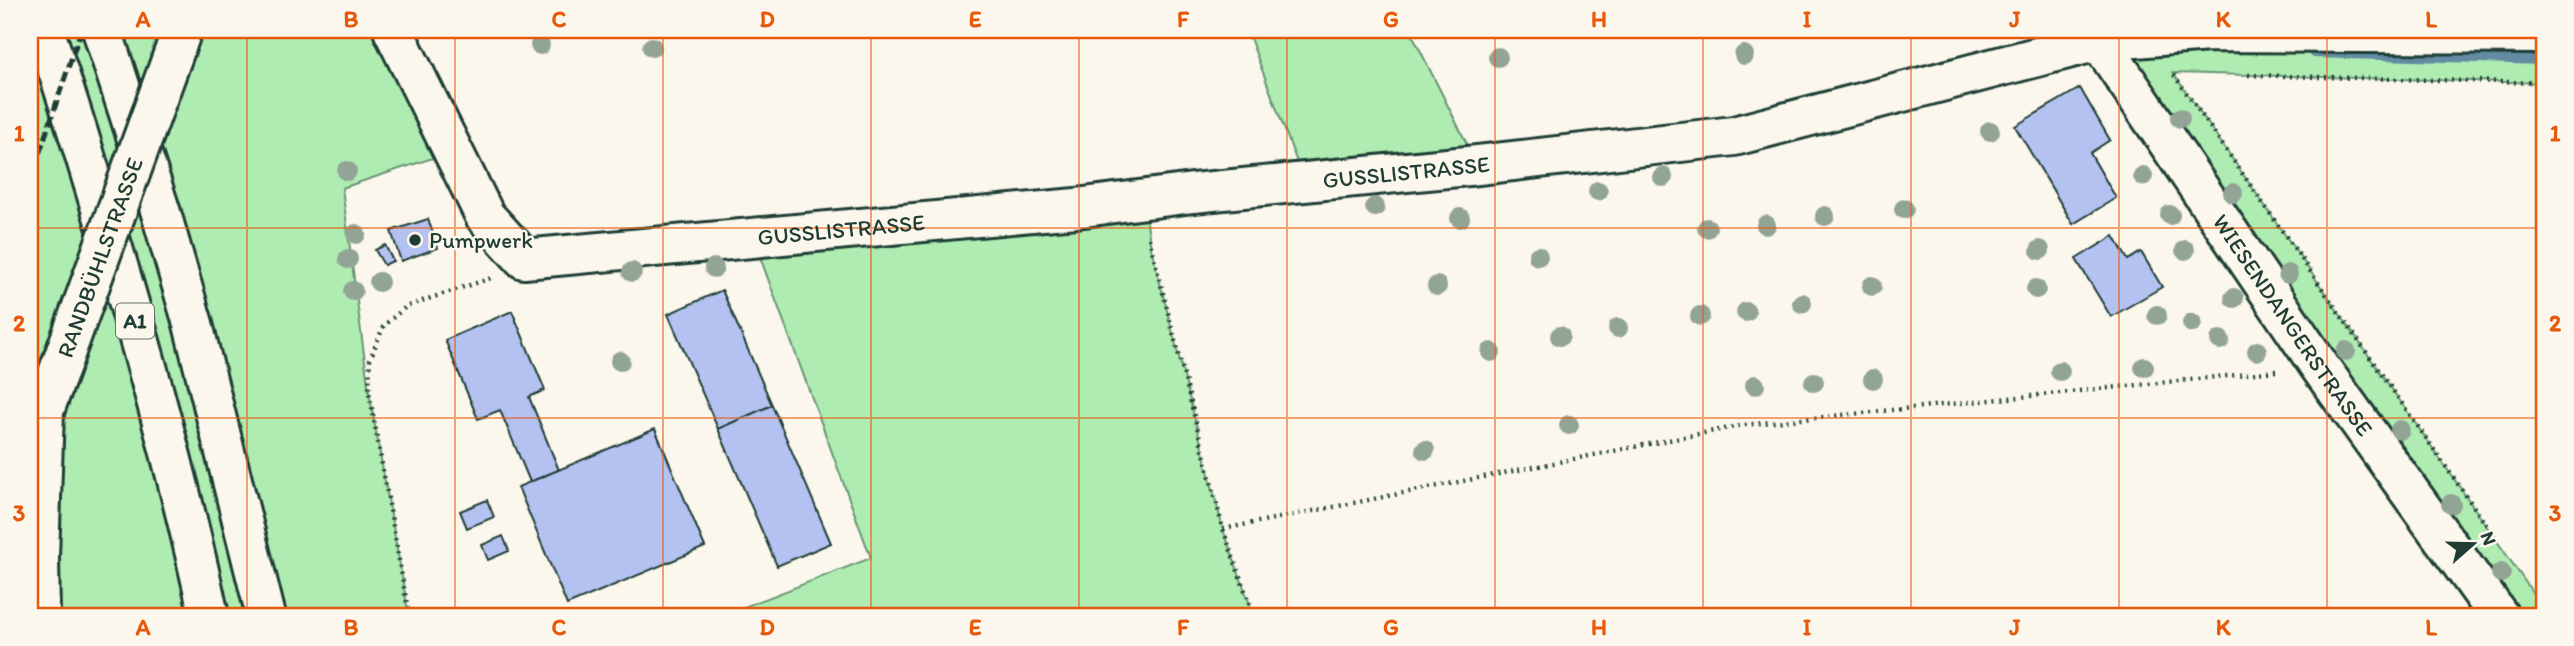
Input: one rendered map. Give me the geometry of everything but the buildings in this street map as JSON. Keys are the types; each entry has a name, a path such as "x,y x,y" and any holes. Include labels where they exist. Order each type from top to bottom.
{"main road":[{"name":"A1","path":"44,30 82,145 139,336 173,462 209,616"},
{"name":"A1","path":"102,30 161,213 193,324 266,616"},
{"name":"RANDBÜHLSTRASSE","path":"40,616 39,557 44,411 182,30"},
{"path":"393,30 485,216 524,259"},
{"name":"GUSSLISTRASSE","path":"524,259 1076,208 1193,193 1734,136 2095,35 2149,37 2209,32 2544,34"},
{"name":"WIESENDANGERSTRASSE","path":"2095,35 2320,367 2499,616"}],"path":[{"path":"2149,37 2497,540"},
{"path":"2235,74 2544,83"},
{"path":"1151,248 1223,530 1254,616"},
{"path":"409,616 369,392 370,359 384,324 407,306 489,279 524,259"},
{"path":"1223,530 1744,425 2320,367"},
{"path":"2528,586 2544,609"}],"green space":[{"path":"30,30 381,30 442,155 342,188 369,392 409,616 30,616"},
{"path":"1247,30 1410,30 1472,154 1301,173"},
{"path":"2544,34 2544,83 2173,73 2544,609 2544,616 2499,616 2098,41"},
{"path":"1143,199 1151,248 1223,529 1254,616 721,616 871,558 753,238"}],"waterway":[{"path":"2314,52 2544,59"}],"railway":[{"path":"30,181 81,30"}],"place":[{"name":"Pumpwerk","path":"415,240"}]}
